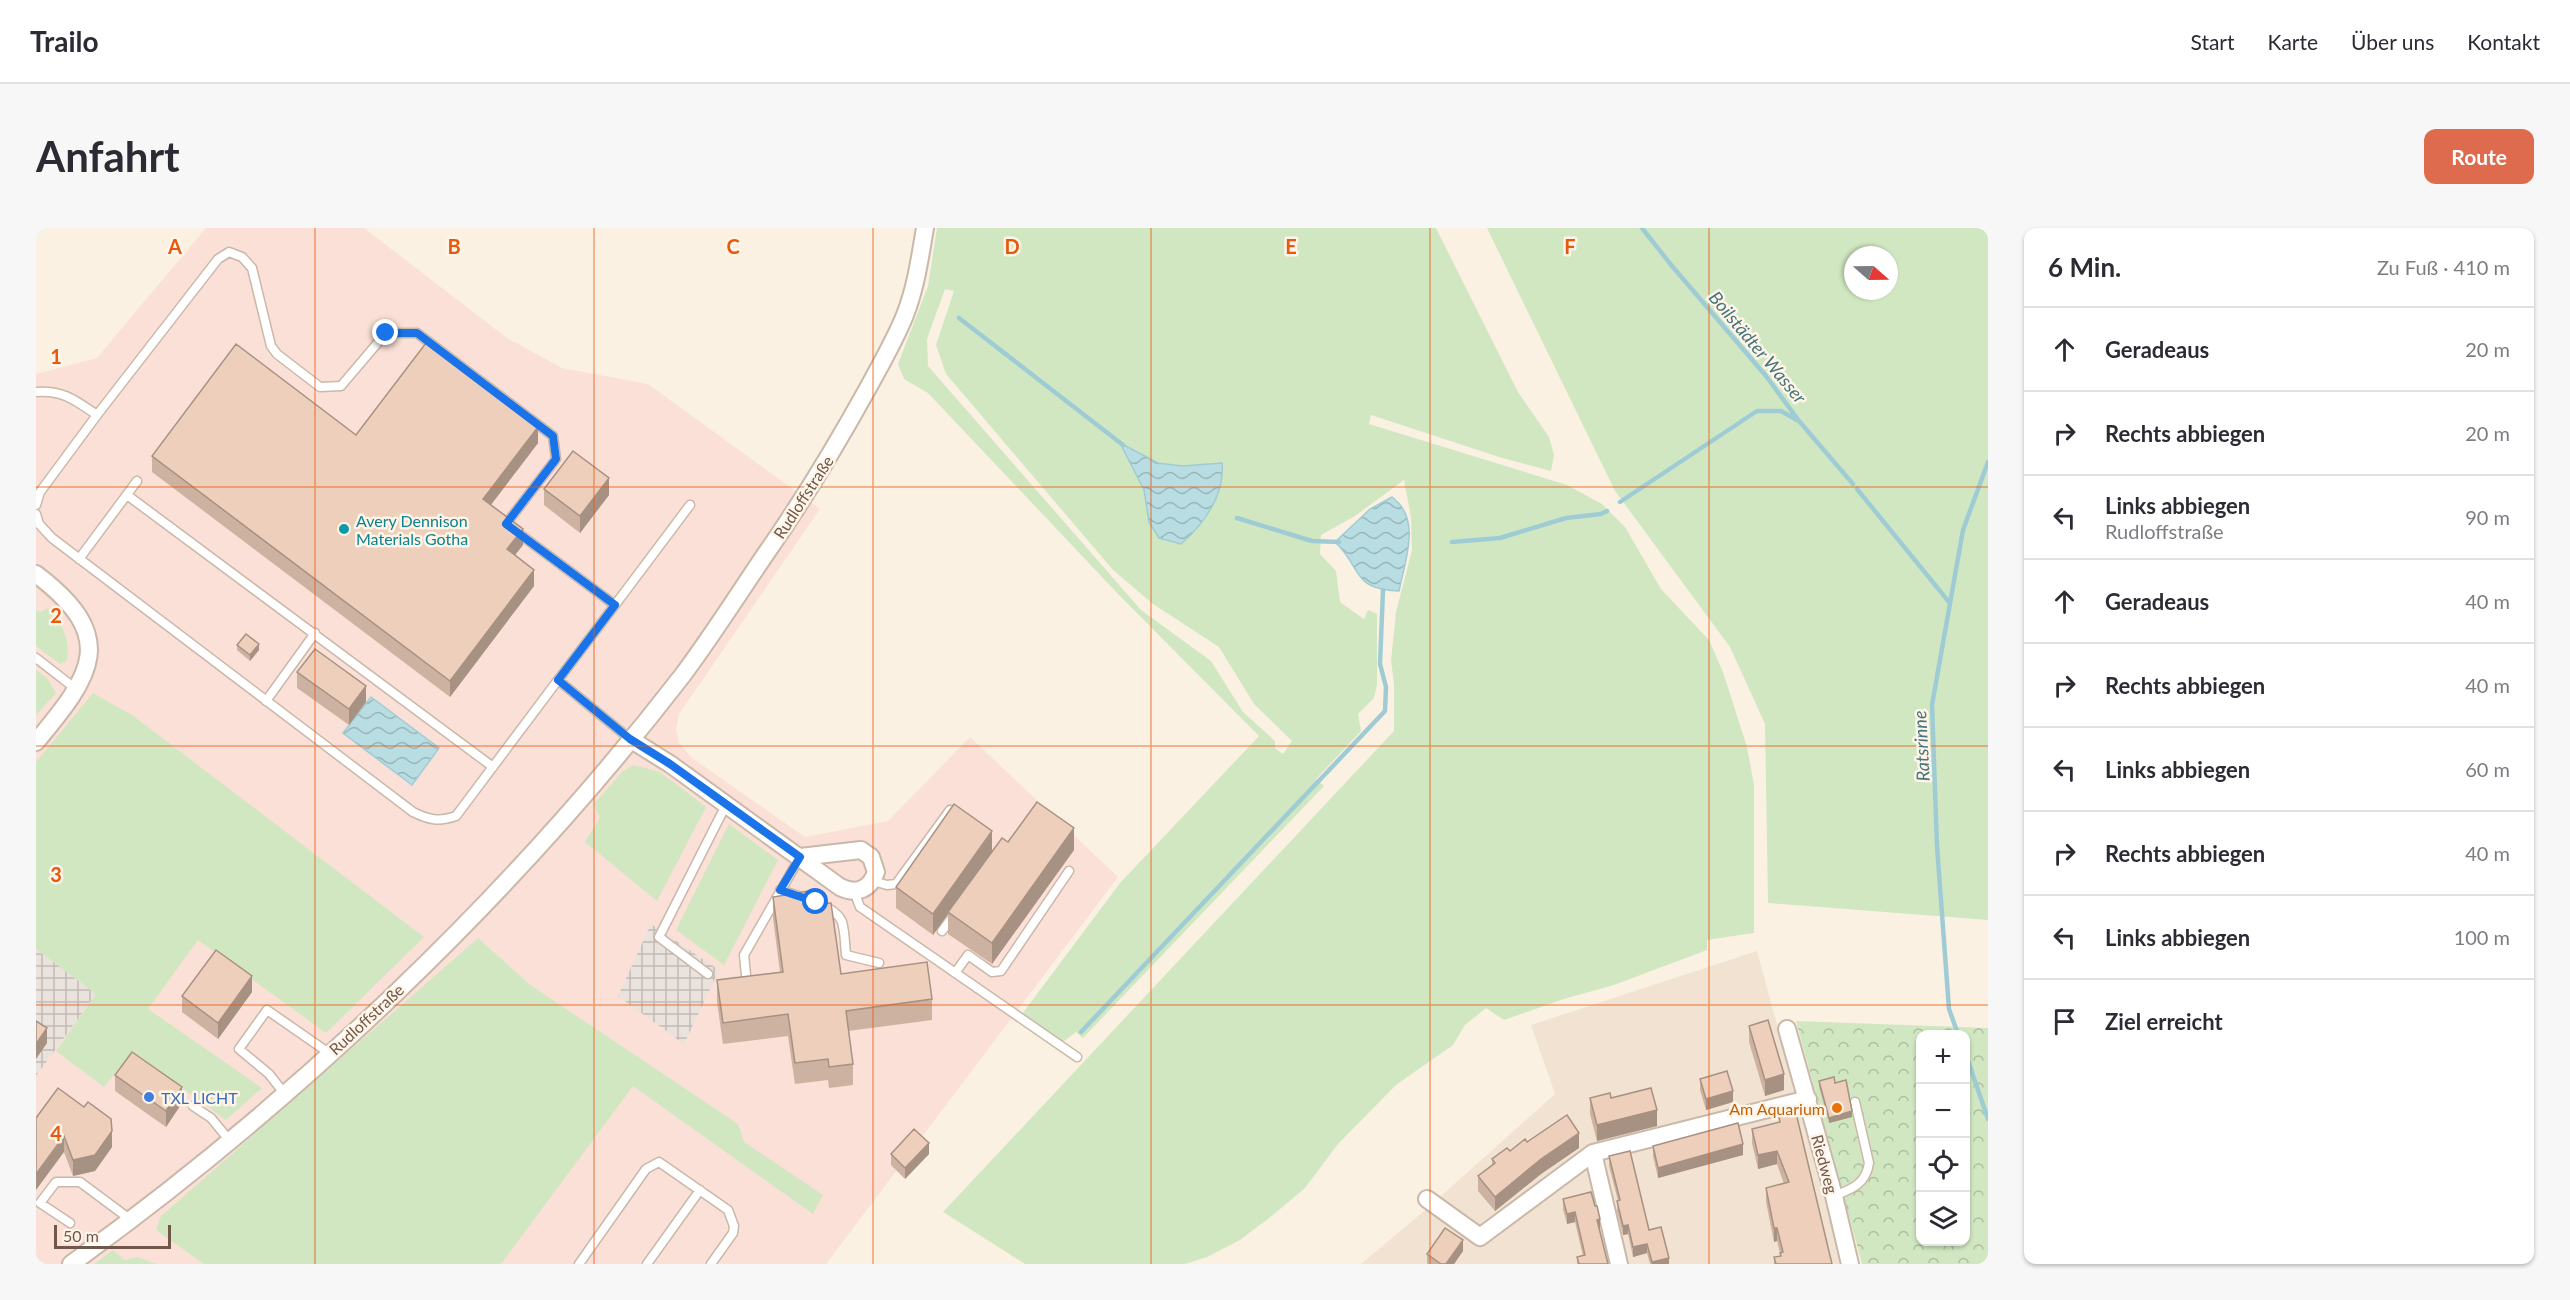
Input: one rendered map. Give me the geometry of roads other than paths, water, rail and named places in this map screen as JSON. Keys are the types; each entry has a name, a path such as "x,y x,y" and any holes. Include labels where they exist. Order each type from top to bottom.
{"street":[{"name":"Rudloffstraße","path":"70,1264 132,1220 230,1141 329,1053 468,922 630,739 683,674 786,524 842,435 905,315 916,277 925,228"},
{"path":"36,574 68,601 84,623 88,636 87,664 76,690 36,742"},
{"path":"630,739 840,887 854,891 867,888 873,881 875,864 867,853 861,850 800,857"},
{"name":"Riedweg","path":"1787,1029 1808,1099 1850,1264"},
{"path":"1428,1199 1480,1237 1593,1153 1808,1099"},
{"path":"1593,1153 1619,1264"}],"lane":[{"path":"36,505 40,492 97,415 218,259 229,252 242,257 252,267 271,346 277,354 320,387 341,386 386,333 417,333 553,436 556,459 506,524 615,605"},
{"path":"36,392 52,391 69,396 97,415"},
{"path":"79,559 137,481"},
{"path":"127,495 493,767"},
{"path":"36,514 39,524 52,538 266,701 413,812 428,820 442,821 456,816 690,505"},
{"path":"266,701 315,633"},
{"path":"36,658 76,690"},
{"path":"558,680 630,739"},
{"path":"708,974 659,937 726,805"},
{"path":"873,881 887,885 896,884 950,810 959,816"},
{"path":"748,992 744,955 800,857"},
{"path":"955,973 968,955 992,972 1001,971 1069,871"},
{"path":"780,890 816,902 838,915 843,924 846,955 879,963"},
{"path":"854,891 860,907 1077,1058"},
{"path":"942,931 962,903"},
{"path":"284,1093 269,1074 239,1049 267,1010 329,1053"},
{"path":"1834,1196 1859,1185 1868,1171 1869,1163 1855,1102"},
{"path":"193,1106 211,1118 230,1141"},
{"path":"579,1264 646,1169 654,1163 664,1163 728,1210 734,1226 733,1233 711,1264"},
{"path":"70,1223 40,1203 56,1182 80,1182 132,1220"},
{"path":"647,1264 700,1190"}],"water":[{"path":"1120,443 1158,463 1182,466 1222,463 1220,486 1211,508 1198,527 1181,544 1159,538 1149,522 1144,490"},
{"path":"1392,497 1401,506 1407,517 1409,528 1409,541 1399,591 1372,586 1365,581 1335,542 1370,509"},
{"path":"371,697 439,748 412,785 343,733"}],"waterway":[{"name":"Boilstädter Wasser","path":"1642,228 1853,484"},
{"path":"959,318 1123,445"},
{"path":"1620,502 1757,411 1781,411 1797,420"},
{"name":"Ratsrinne","path":"1957,1030 1949,1009 1937,846 1932,705 1963,530 1988,462"},
{"name":"Boilstädter Wasser","path":"1857,489 1949,602"},
{"path":"1452,542 1500,538 1566,518 1601,514 1607,511"},
{"path":"1237,518 1312,541 1339,542"},
{"path":"1081,1032 1385,711 1386,687 1380,664 1383,590"},
{"name":"Ratsrinne","path":"1970,1067 1988,1119"}],"place":[{"name":"Avery Dennison Materials Gotha","path":"344,529"},
{"name":"TXL LICHT","path":"149,1097"},
{"name":"Am Aquarium","path":"1837,1108"}]}
